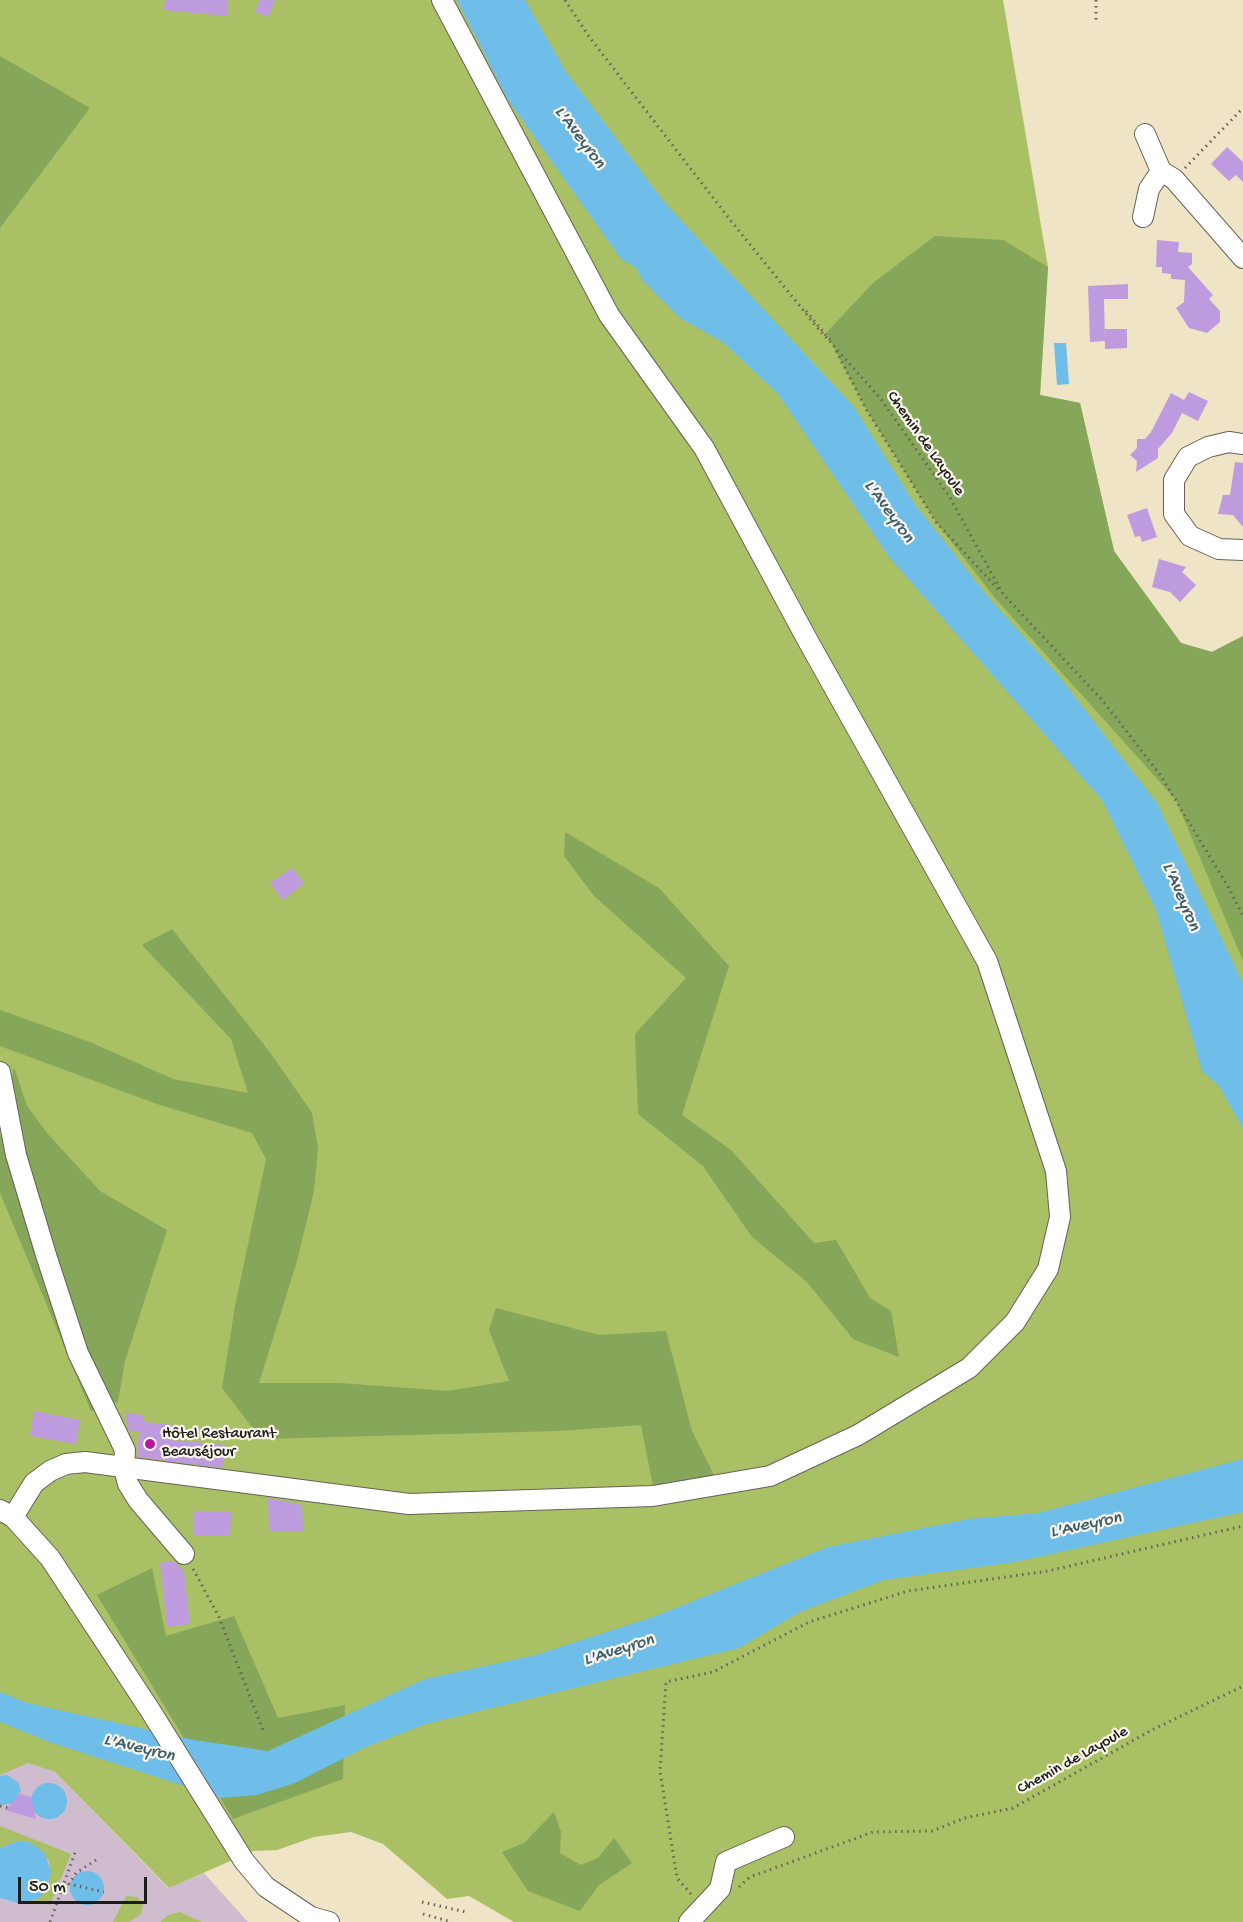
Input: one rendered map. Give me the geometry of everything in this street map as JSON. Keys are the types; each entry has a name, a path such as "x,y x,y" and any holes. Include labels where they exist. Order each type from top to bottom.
{"street":[{"path":"329,1922 311,1917 266,1887 228,1837 150,1710 50,1558 7,1514 34,1484 50,1471 66,1464 85,1462 409,1504 653,1496 770,1476 858,1435 969,1368 1015,1322 1048,1269 1060,1217 1056,1171 987,961 704,448 609,315 442,0"},
{"path":"1145,134 1168,175 1243,258"},
{"path":"1143,216 1149,189 1168,175"},
{"path":"1243,444 1229,442 1219,444 1188,457 1174,480 1174,514 1190,536 1219,549 1243,550"},
{"path":"0,1072 16,1155 46,1255 78,1353 125,1450 124,1467 128,1484 138,1500 184,1554"},
{"path":"688,1922 720,1889 726,1862 784,1837"}],"path":[{"name":"Chemin de Layoule","path":"565,0 590,38 788,292 886,407 949,496 1003,594 1103,702 1161,776 1230,890 1243,916"},
{"path":"1096,0 1096,20"},
{"path":"1168,175 1243,108"},
{"path":"788,292 826,333 866,409 936,522 1003,594"},
{"path":"692,1895 677,1878 660,1771 666,1682 713,1672 809,1622 908,1591 1048,1571 1243,1526"},
{"path":"184,1554 219,1617 263,1730"},
{"name":"Chemin de Layoule","path":"720,1889 735,1890 750,1877 873,1832 932,1831 965,1818 1013,1808 1150,1731 1243,1686"},
{"path":"0,1806 9,1808"},
{"path":"50,1922 75,1850"},
{"path":"96,1860 76,1872 69,1884 104,1892"},
{"path":"422,1902 466,1911"},
{"path":"423,1914 452,1922"}],"shaded area":[{"path":"0,1753 55,1772 168,1888 204,1873 248,1922 0,1922"}],"green space":[{"path":"0,0 1003,0 1048,267 1040,395 1080,403 1114,551 1181,643 1212,652 1243,636 1243,1922 514,1922 469,1896 447,1899 383,1844 351,1832 314,1837 277,1850 253,1851 169,1888 55,1772 28,1763 0,1775"},
{"path":"0,56 90,108 0,228"},
{"path":"935,236 1003,240 1048,267 1040,395 1080,403 1114,551 1181,643 1212,652 1243,636 1243,961 1176,800 995,598 936,522 866,409 826,333 873,283"},
{"path":"565,832 659,888 729,966 682,1115 731,1150 814,1243 836,1240 870,1298 891,1311 899,1357 853,1339 807,1282 752,1237 703,1166 638,1114 635,1034 686,978 594,896 564,856"},
{"path":"172,929 272,1055 312,1113 318,1148 314,1191 297,1261 259,1383 340,1383 448,1391 509,1381 489,1330 496,1308 599,1335 666,1331 692,1431 715,1477 657,1506 641,1425 559,1431 261,1439 222,1388 235,1306 266,1159 252,1133 157,1104 0,1046 0,1010 90,1042 173,1079 248,1093 231,1039 142,945"},
{"path":"14,1067 27,1106 47,1133 100,1191 167,1230 125,1361 118,1402 91,1411 0,1193 0,1138"},
{"path":"152,1568 166,1636 234,1616 278,1718 345,1705 343,1779 233,1819 97,1595"},
{"path":"554,1812 561,1832 560,1853 581,1865 598,1858 614,1838 632,1863 599,1885 580,1911 528,1891 502,1852 524,1843"},
{"path":"0,1826 71,1854 50,1905 32,1901 39,1898 49,1883 49,1861 29,1842 18,1841 0,1848"},
{"path":"126,1896 137,1897 141,1901 143,1905 141,1914 129,1922 113,1922"},
{"path":"180,1912 202,1922 160,1922 168,1915"}],"water":[{"name":"L'Aveyron","path":"457,0 525,0 566,72 665,203 854,407 914,503 989,598 1058,675 1157,803 1243,983 1243,1129 1219,1086 1202,1071 1156,910 1102,800 889,557 778,394 724,343 680,318 643,281 636,268 621,259 508,100"},
{"path":"1054,343 1066,343 1069,384 1057,385"},
{"name":"L'Aveyron","path":"1243,1459 1243,1512 1015,1562 884,1580 800,1612 739,1648 426,1724 366,1747 295,1783 257,1795 221,1798 49,1742 0,1722 0,1692 27,1703 194,1740 268,1751 425,1679 536,1655 656,1616 828,1547 969,1519 1038,1513"},
{"path":"7,1775 18,1782 21,1791 13,1803 3,1805 0,1804 0,1776"},
{"path":"49,1783 62,1788 67,1801 62,1814 49,1819 36,1814 31,1801 36,1788"},
{"path":"18,1841 29,1842 44,1852 51,1872 46,1890 39,1898 21,1904 0,1898 0,1848"},
{"path":"87,1871 99,1876 104,1888 99,1900 87,1905 75,1900 70,1888 75,1876"}],"building":[{"path":"165,0 228,0 227,16 164,10"},
{"path":"260,0 275,0 268,17 255,12"},
{"path":"1227,147 1243,162 1243,182 1236,175 1229,181 1211,164"},
{"path":"1157,240 1179,242 1178,252 1192,253 1192,264 1188,267 1213,295 1209,299 1220,311 1220,322 1207,333 1189,328 1176,308 1184,302 1185,280 1171,279 1171,274 1162,273 1162,267 1156,267"},
{"path":"1128,284 1128,299 1104,299 1105,340 1105,329 1127,329 1127,348 1105,349 1105,341 1090,342 1088,286"},
{"path":"1189,392 1208,401 1198,421 1182,413 1172,433 1158,449 1158,458 1136,472 1137,461 1130,455 1137,448 1137,439 1145,439 1151,432 1171,393 1184,400"},
{"path":"1235,462 1243,463 1243,527 1233,515 1218,514 1223,495 1230,495"},
{"path":"1147,508 1157,537 1142,542 1140,536 1135,537 1127,515"},
{"path":"1159,559 1186,567 1182,572 1196,585 1180,602 1170,592 1152,587"},
{"path":"292,868 304,883 283,900 270,883"},
{"path":"34,1411 80,1420 76,1444 30,1436"},
{"path":"125,1413 144,1415 144,1422 173,1425 170,1440 225,1445 222,1468 137,1457 139,1432 128,1430"},
{"path":"268,1498 302,1505 303,1531 269,1531"},
{"path":"231,1511 230,1536 194,1536 194,1512"},
{"path":"174,1561 184,1572 190,1624 167,1627 160,1563"},
{"path":"20,1794 31,1797 36,1819 5,1810"}],"place":[{"name":"Hôtel Restaurant Beauséjour","path":"150,1444"}]}
